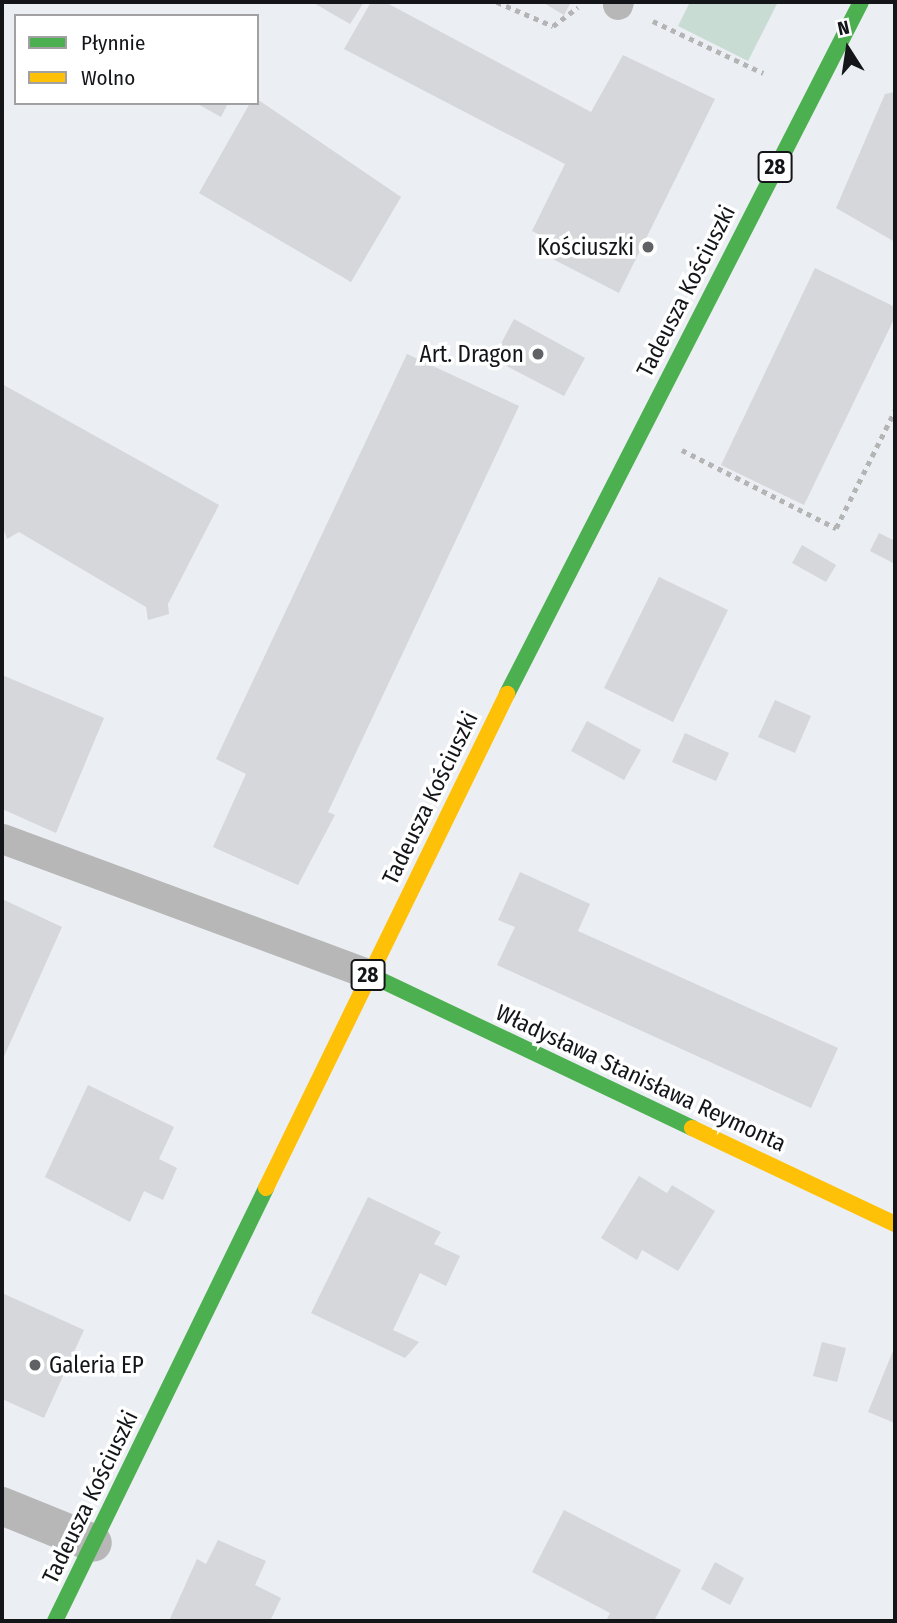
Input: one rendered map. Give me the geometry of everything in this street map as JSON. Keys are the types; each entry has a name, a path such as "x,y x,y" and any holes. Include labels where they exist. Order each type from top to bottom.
{"main road":[{"name":"Tadeusza Kościuszki","path":"55,1621 368,974 613,482 861,2"},
{"name":"Władysława Stanisława Reymonta","path":"368,974 895,1224"}],"street":[{"path":"2,1506 93,1543"}],"lane":[{"path":"3,839 368,974"}],"path":[{"path":"497,2 553,26 583,2"},
{"path":"619,3 763,73"},
{"path":"675,447 836,528 895,410"}],"green space":[{"path":"690,2 778,2 748,61 678,26"}],"building":[{"path":"312,2 364,2 350,24"},
{"path":"371,2 385,2 591,112 623,55 715,99 619,293 541,253 548,239 532,231 565,164 344,49"},
{"path":"542,2 571,2 564,15"},
{"path":"895,92 895,242 836,208 885,94"},
{"path":"259,100 401,197 351,282 199,193 249,105 259,105"},
{"path":"200,105 227,105 221,117"},
{"path":"815,268 895,307 895,317 804,505 721,465"},
{"path":"514,319 585,358 564,396 493,359"},
{"path":"407,354 519,406 328,812 335,815 298,885 213,847 246,774 216,759"},
{"path":"2,384 219,505 168,604 169,614 148,620 146,607 19,532 7,539 2,524"},
{"path":"879,533 895,541 895,564 870,551"},
{"path":"802,545 836,565 826,582 792,563"},
{"path":"659,577 728,610 673,722 604,688"},
{"path":"2,675 104,718 56,833 2,809"},
{"path":"775,700 811,716 795,753 758,737"},
{"path":"587,721 641,750 624,780 571,751"},
{"path":"685,733 729,753 716,781 672,762"},
{"path":"520,872 590,904 578,931 838,1048 811,1108 497,965 515,927 498,920"},
{"path":"2,899 62,927 2,1061"},
{"path":"88,1085 174,1127 159,1159 177,1168 163,1200 144,1191 130,1222 45,1177"},
{"path":"639,1176 667,1193 672,1185 715,1211 678,1271 642,1250 637,1260 601,1238"},
{"path":"368,1197 441,1232 434,1244 460,1256 446,1286 420,1273 393,1330 419,1342 405,1358 311,1313"},
{"name":"Galeria EP","path":"2,1293 84,1330 44,1418 2,1399"},
{"path":"822,1342 846,1348 837,1382 813,1376"},
{"path":"895,1346 895,1423 868,1412"},
{"path":"564,1510 681,1570 654,1621 606,1621 610,1613 532,1572"},
{"path":"218,1540 266,1561 255,1585 281,1598 270,1621 169,1621 197,1559 206,1564"},
{"path":"715,1562 744,1578 730,1605 701,1589"}],"traffic: fast":[{"path":"507,694 861,2"},
{"path":"368,974 692,1128"},
{"path":"55,1621 266,1188"}],"traffic: slow":[{"path":"266,1188 507,694"},
{"path":"692,1128 895,1224"}],"place":[{"name":"Kościuszki","path":"648,247"},
{"name":"Art. Dragon","path":"538,354"},
{"name":"Galeria EP","path":"35,1365"}]}
